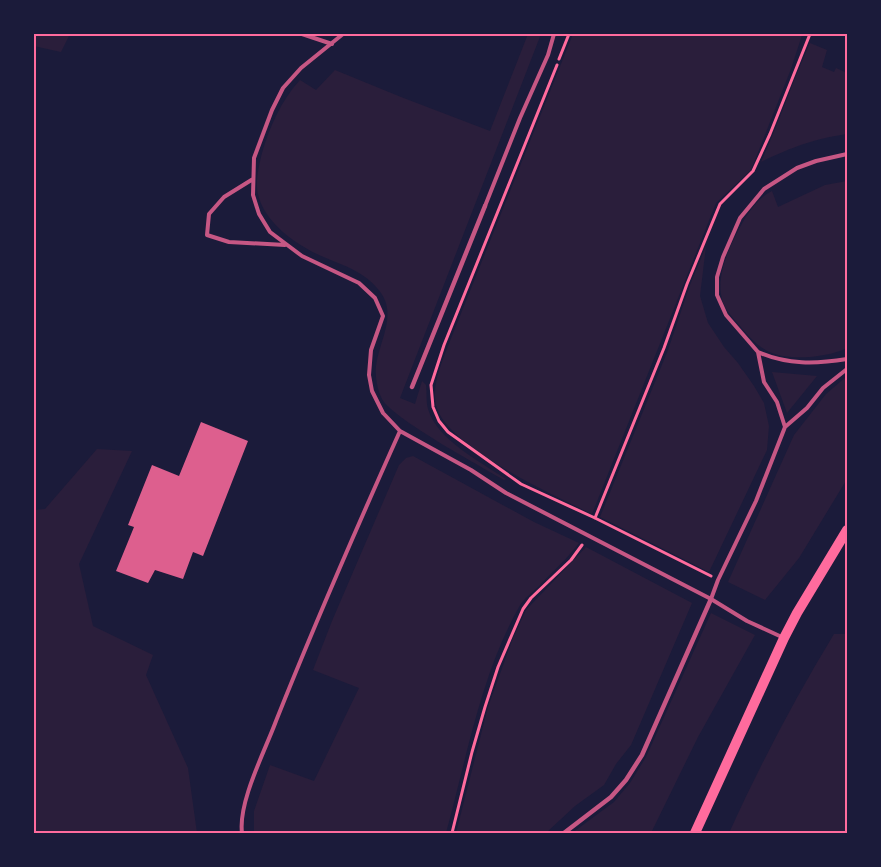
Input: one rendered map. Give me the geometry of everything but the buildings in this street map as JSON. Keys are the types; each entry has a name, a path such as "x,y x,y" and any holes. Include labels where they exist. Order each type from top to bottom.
{"main road":[{"path":"695,833 784,638 847,530"}],"street":[{"path":"412,387 485,206"},
{"path":"564,833 611,797 626,780 642,755 711,599"}],"lane":[{"path":"302,34 332,44"},
{"path":"343,34 301,68 283,88 272,110 254,158 253,195 259,214 270,232 302,256 359,283 375,298 383,316 371,350 369,375 376,402 383,413 400,431 471,470 506,493 711,599 747,621 784,638"},
{"path":"485,206 520,118 548,55 554,34"},
{"path":"847,154 816,161 798,168 764,189 740,218 734,231 718,277 717,295 726,315 758,352 770,357 807,363 847,359"},
{"path":"253,180 224,197 209,214 207,235 229,242 287,245"},
{"path":"758,352 764,382 777,402 785,427"},
{"path":"711,599 718,580 756,501 785,427 807,408 823,388 847,369"},
{"path":"242,833 243,810 252,781 318,617 400,431"}],"path":[{"path":"569,34 444,345 430,385 433,407 439,420 448,432 521,484 595,518 718,580"},
{"path":"595,518 720,204 753,171 810,34"},
{"path":"452,833 485,707 513,630 523,608 531,598 571,560 582,545"}],"shaded area":[{"path":"34,34 70,34 61,52 34,46"},
{"path":"528,34 541,34 400,398 415,404 422,381 426,385 428,409 440,431 473,458 506,479 504,480 402,418 382,399 377,382 376,366 386,329 387,311 386,302 381,293 364,276 314,253 282,231 270,218 261,202 257,189 257,179 268,134 287,96 300,80 316,90 335,70 490,131"},
{"path":"573,34 802,35 791,69 751,170 716,203 592,514 529,482 480,453 459,437 444,421 436,405 435,397 438,375 448,346"},
{"path":"810,43 827,50 822,67 834,72 836,68 847,73 847,134 803,144 761,162 797,73"},
{"path":"847,181 847,348 831,354 810,357 790,357 768,351 747,334 723,303 720,286 721,278 731,246 752,208 766,194 772,191 778,207 825,185"},
{"path":"706,246 700,296 708,323 754,386 764,403 769,426 767,450 709,572 600,517 668,350 690,285"},
{"path":"772,372 817,376 787,413"},
{"path":"847,376 847,479 799,558 765,600 728,582 794,435 826,394"},
{"path":"97,449 132,451 79,564 93,626 153,655 146,675 188,768 197,833 34,833 34,510 45,509"},
{"path":"413,456 534,522 579,543 565,560 523,601 506,633 484,689 446,833 254,833 254,811 270,765 314,781 359,688 313,670 399,465 406,458"},
{"path":"586,547 692,603 631,745 616,764 604,785 575,806 546,833 456,833 488,707 513,638 526,610"},
{"path":"711,613 755,635 698,737 651,833 572,833 614,802 630,783 646,757"},
{"path":"834,634 847,634 847,833 729,833 778,732"}]}
